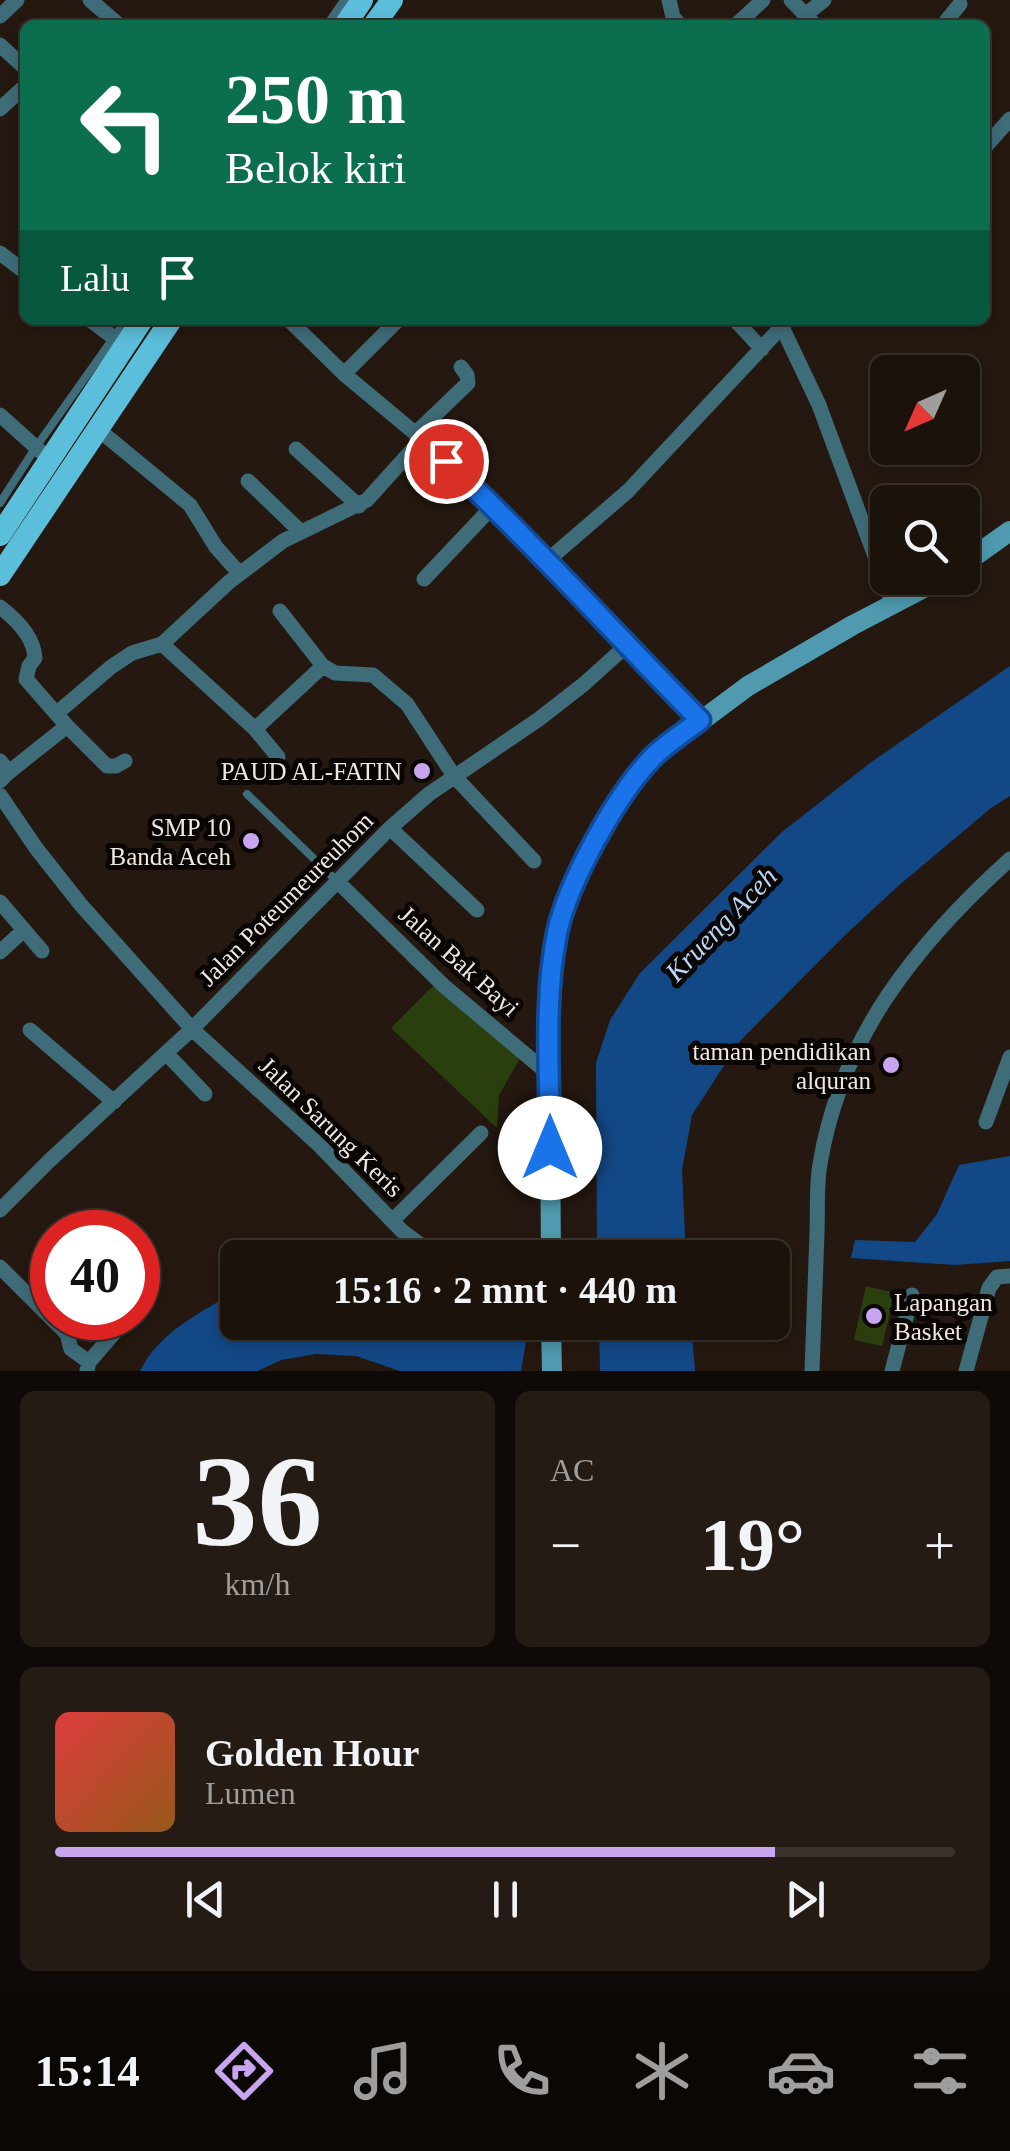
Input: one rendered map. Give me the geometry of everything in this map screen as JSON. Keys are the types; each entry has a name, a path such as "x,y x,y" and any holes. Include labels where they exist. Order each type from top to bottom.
{"main road":[{"path":"0,575 16,513 42,453 119,342 137,325"},
{"path":"0,535 16,513 99,430 168,325"}],"street":[{"path":"0,16 17,0"},
{"path":"90,0 113,20"},
{"path":"741,20 763,0"},
{"path":"792,0 810,20 824,0"},
{"path":"947,20 960,4"},
{"path":"0,45 20,63"},
{"path":"0,109 20,91"},
{"path":"990,141 1010,119"},
{"path":"97,325 119,342"},
{"path":"293,325 494,505 700,720"},
{"path":"344,374 393,325"},
{"path":"740,325 762,349"},
{"path":"548,560 628,492 783,325"},
{"path":"786,325 893,605"},
{"path":"3,771 62,720 111,666 132,653 162,644 240,574 283,542 368,500 468,382 461,367"},
{"path":"0,416 42,453"},
{"path":"99,430 190,505 216,547 240,574"},
{"path":"296,448 359,506"},
{"path":"248,481 301,532"},
{"path":"424,579 494,505"},
{"path":"980,552 1010,531"},
{"path":"551,1240 549,1000 556,936 566,902 624,790 654,756 748,686 912,595"},
{"path":"0,606 34,643 35,658 26,678 107,766 125,760"},
{"path":"280,611 322,666 334,674 364,673 381,679 406,704 454,776 534,861"},
{"path":"162,644 254,729 278,757"},
{"name":"Jalan Poteumeureuhom","path":"0,1210 192,1029 390,828 429,794 584,684 626,646"},
{"path":"254,729 322,666"},
{"name":"Jalan Sarung Keris","path":"0,795 81,905 192,1029 416,1240"},
{"path":"390,828 477,910"},
{"path":"812,1371 819,1168 832,1106 848,1064 872,1019 940,928 1010,859"},
{"name":"Jalan Bak Bayi","path":"338,882 444,986 550,1074"},
{"path":"0,902 42,951"},
{"path":"0,952 24,930"},
{"path":"30,1030 114,1102"},
{"path":"166,1053 205,1094"},
{"path":"986,1122 1010,1057"},
{"path":"392,1221 481,1132"},
{"path":"0,1266 67,1334 71,1349 88,1366 108,1340"},
{"path":"966,1371 989,1288 994,1280 1006,1276"},
{"path":"892,1371 912,1295"},
{"path":"551,1340 552,1371"}],"lane":[{"path":"119,342 124,325"},
{"path":"246,794 338,882"}],"green space":[{"path":"437,982 522,1055 499,1095 497,1128 391,1028"},
{"name":"Lapangan Basket","path":"866,1286 895,1293 882,1346 854,1340"}],"water":[{"name":"Krueng Aceh","path":"1010,666 1010,796 897,887 740,1041 692,1115 682,1170 685,1240 597,1240 596,1063 610,1020 640,973 782,832 870,763"},
{"path":"1010,1156 1010,1261 955,1265 851,1258 855,1240 915,1242 937,1214 959,1165"},
{"path":"220,1301 220,1340 526,1342 521,1371 400,1371 356,1356 316,1354 281,1360 258,1371 140,1371 158,1345"},
{"path":"599,1340 692,1340 695,1371 600,1371"}],"place":[{"name":"PAUD AL-FATIN","path":"422,771"},
{"name":"SMP 10 Banda Aceh","path":"251,841"},
{"name":"taman pendidikan alquran","path":"891,1065"},
{"name":"Lapangan Basket","path":"874,1316"}],"route":[{"path":"446,461 548,560 700,720 654,756 624,790 566,902 556,936 549,1000 550,1148"}]}
